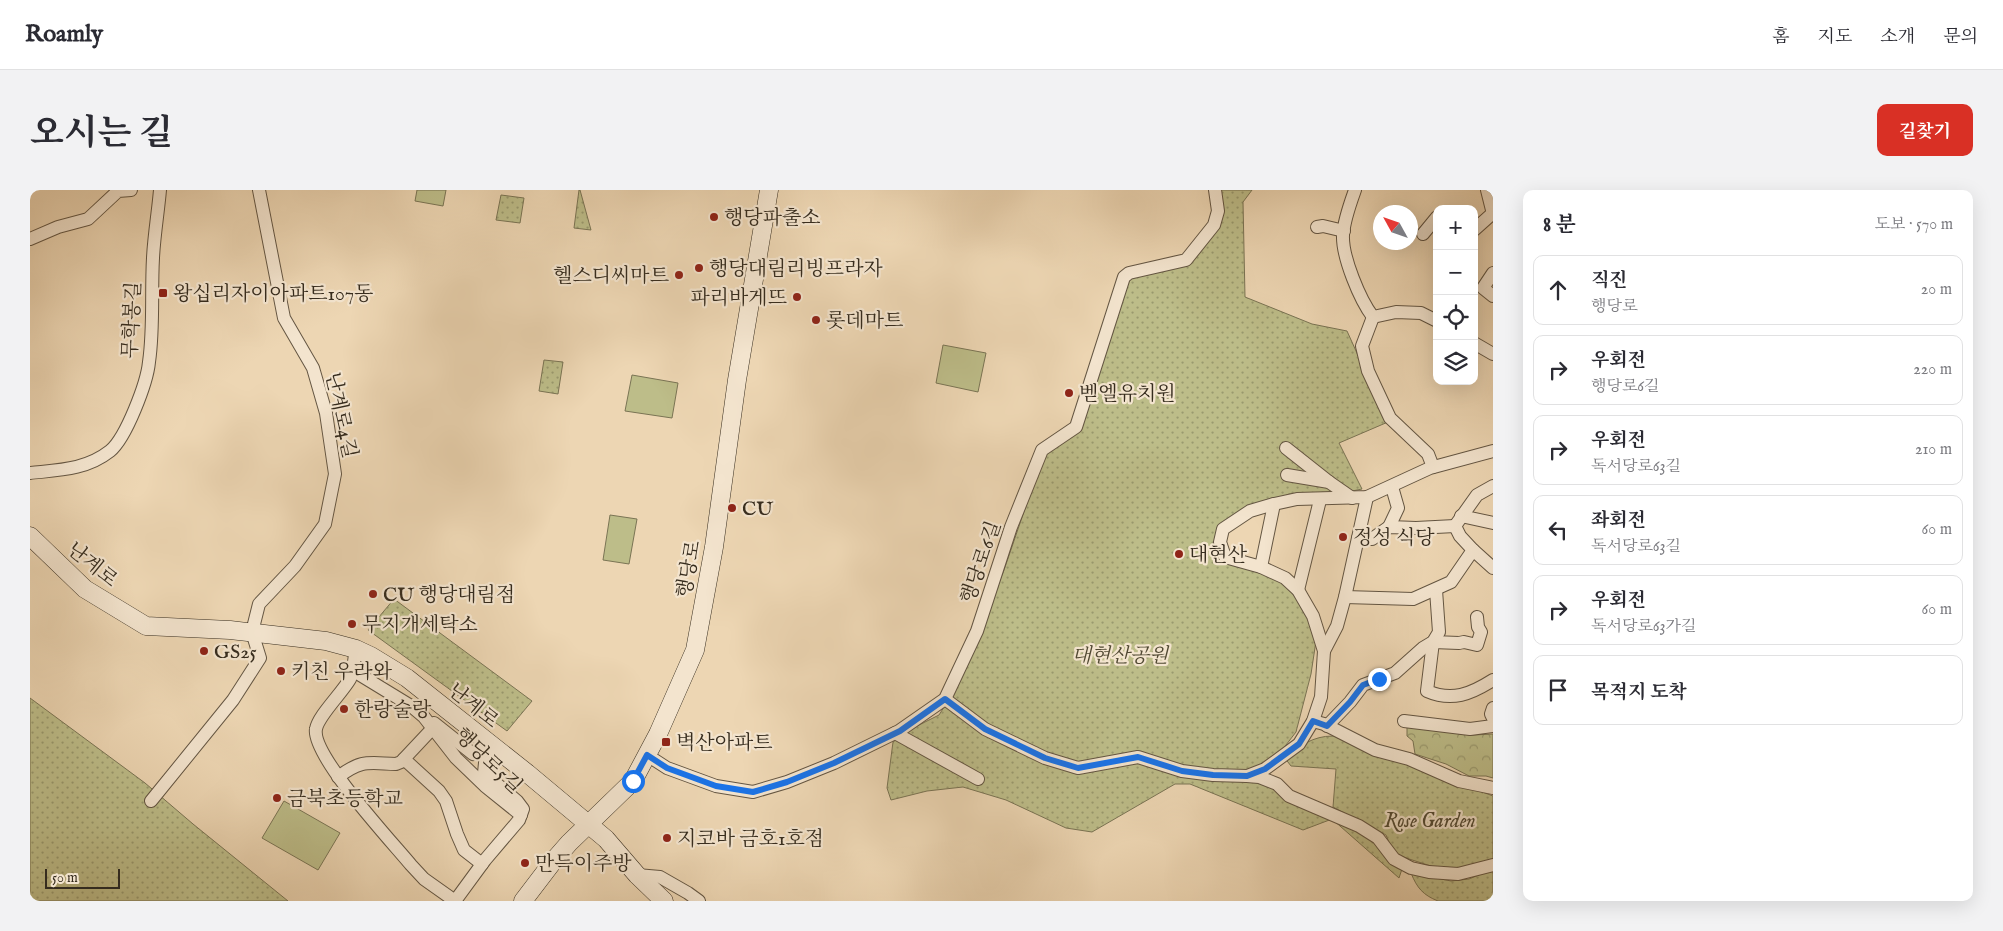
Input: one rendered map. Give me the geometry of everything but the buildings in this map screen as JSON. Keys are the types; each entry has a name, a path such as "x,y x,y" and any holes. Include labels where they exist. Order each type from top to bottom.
{"main road":[{"name":"행당로","path":"523,901 555,859 633,781 647,755 695,650 714,547 738,380 769,190"},
{"name":"난계로","path":"30,536 85,589 146,626 199,627 326,641 356,649 407,678 527,773 606,839 637,875 664,901"}],"street":[{"path":"30,240 58,227 88,219 118,191 131,190"},
{"name":"무학봉길","path":"31,473 76,469 96,461 111,450 126,430 149,363 153,258 160,190"},
{"name":"난계로4길","path":"252,632 260,604 295,566 325,524 335,474 326,413 313,368 284,318 259,190"},
{"name":"행당로6길","path":"945,699 977,631 1012,528 1042,450 1076,427 1124,277 1129,273 1186,260 1214,225 1218,211 1215,190"},
{"path":"1354,190 1343,236 1350,269 1363,304 1373,317"},
{"path":"1478,226 1493,213 1487,190"},
{"path":"1424,234 1433,224"},
{"path":"1317,227 1323,226 1344,232"},
{"path":"1493,273 1483,288 1493,296"},
{"path":"1373,317 1396,312 1421,313 1433,319"},
{"path":"1373,317 1362,346 1368,371 1390,418 1428,454 1433,467"},
{"path":"1478,345 1493,354"},
{"path":"1286,448 1352,498"},
{"path":"1247,776 1265,769 1299,744 1313,721 1321,697 1324,651 1313,616 1298,590 1285,578 1261,567 1225,557 1220,542 1222,529 1250,511 1274,504 1297,500 1367,497 1433,467 1493,451"},
{"path":"1286,475 1329,482"},
{"path":"1493,486 1477,495 1458,521 1460,536 1472,550 1493,568"},
{"path":"1358,538 1372,539 1389,527 1398,508 1392,487"},
{"path":"1324,651 1337,626 1346,597 1367,497"},
{"path":"1298,590 1320,500"},
{"path":"1261,567 1274,504"},
{"path":"1389,527 1416,528 1458,521 1493,523"},
{"path":"1346,597 1413,599 1451,582 1472,550"},
{"path":"1436,590 1439,632 1434,642 1427,690 1440,696 1466,694 1493,680"},
{"path":"1327,726 1363,685 1395,673 1424,648 1434,642 1477,644 1480,632 1477,617"},
{"path":"151,800 233,700 260,658 252,632"},
{"path":"356,649 351,677 316,728 316,740 322,754 338,777 424,879 455,901"},
{"name":"행당로5길","path":"352,670 411,706 424,717 462,763 492,792 521,815 455,901"},
{"path":"647,755 667,768 716,786 753,792 787,782 834,763 895,733 945,699 985,729 1045,758 1078,768 1138,757 1182,771 1213,775 1258,777 1277,784 1289,796 1359,826 1378,838 1394,858 1411,868 1429,872 1458,874 1493,865"},
{"path":"1493,708 1491,714 1493,718"},
{"path":"424,717 432,721 473,754 487,743"},
{"path":"1313,721 1375,750 1409,759 1459,781 1493,788"},
{"path":"1404,721 1470,729 1493,726"},
{"name":"행당로5길","path":"404,759 432,729"},
{"path":"895,733 978,779"},
{"path":"487,743 484,773 518,801 523,809 521,815"},
{"path":"338,777 355,765 363,762 396,764 404,759 439,791 446,801 464,850 482,864"},
{"path":"637,875 660,877 688,892 699,901"},
{"path":"660,877 688,901"}],"green space":[{"path":"417,190 446,190 443,206 415,201"},
{"path":"580,190 591,230 574,228"},
{"name":"대현산공원","path":"1221,190 1252,190 1243,202 1245,297 1312,324 1347,331 1388,422 1339,443 1362,489 1333,495 1289,494 1222,525 1225,562 1258,569 1283,583 1295,593 1305,610 1316,641 1311,674 1296,732 1266,771 1288,798 1390,845 1386,835 1333,807 1336,769 1291,766 1284,757 1313,740 1333,736 1493,796 1493,861 1458,869 1440,869 1400,856 1405,860 1399,878 1332,819 1303,830 1190,784 1175,784 1092,832 1066,828 1006,800 963,787 927,791 891,800 887,788 893,742 913,728 939,715 956,688 1004,570 1043,456 1080,431 1128,280 1132,277 1186,264 1223,211"},
{"path":"501,195 524,198 520,223 496,220"},
{"path":"943,345 986,353 978,392 936,383"},
{"path":"544,360 563,362 558,394 539,391"},
{"path":"632,375 678,383 672,418 625,411"},
{"path":"610,515 637,519 629,564 603,560"},
{"path":"394,599 532,701 507,731 368,630"},
{"path":"30,698 145,783 288,901 30,901"},
{"path":"1407,725 1473,735 1493,734 1493,778 1469,776 1446,764 1415,754 1413,741 1407,736"},
{"path":"284,801 340,833 318,870 262,838"},
{"path":"1493,869 1493,901 1438,901 1421,890 1411,873 1451,881 1469,879"}],"place":[{"name":"행당파출소","path":"714,217"},
{"name":"행당대림리빙프라자","path":"699,268"},
{"name":"헬스디씨마트","path":"679,275"},
{"name":"왕십리자이아파트107동","path":"163,293"},
{"name":"파리바게뜨","path":"797,297"},
{"name":"롯데마트","path":"816,320"},
{"name":"벧엘유치원","path":"1069,393"},
{"name":"CU","path":"732,508"},
{"name":"정성 식당","path":"1343,537"},
{"name":"대현산","path":"1179,554"},
{"name":"CU 행당대림점","path":"373,594"},
{"name":"무지개세탁소","path":"352,624"},
{"name":"GS25","path":"204,651"},
{"name":"키친 우라와","path":"281,671"},
{"name":"한랑술랑","path":"344,709"},
{"name":"벽산아파트","path":"666,742"},
{"name":"금북초등학교","path":"277,798"},
{"name":"지코바 금호1호점","path":"667,838"},
{"name":"만득이주방","path":"525,863"}],"route":[{"path":"633,781 647,755 667,768 716,786 753,792 787,782 834,763 900,731 945,699 985,729 1045,758 1078,768 1138,757 1182,771 1213,775 1247,776 1265,769 1299,744 1313,721 1327,726 1363,685 1379,679"}],"park label":[{"name":"Rose Garden","path":"1430,820"}]}
